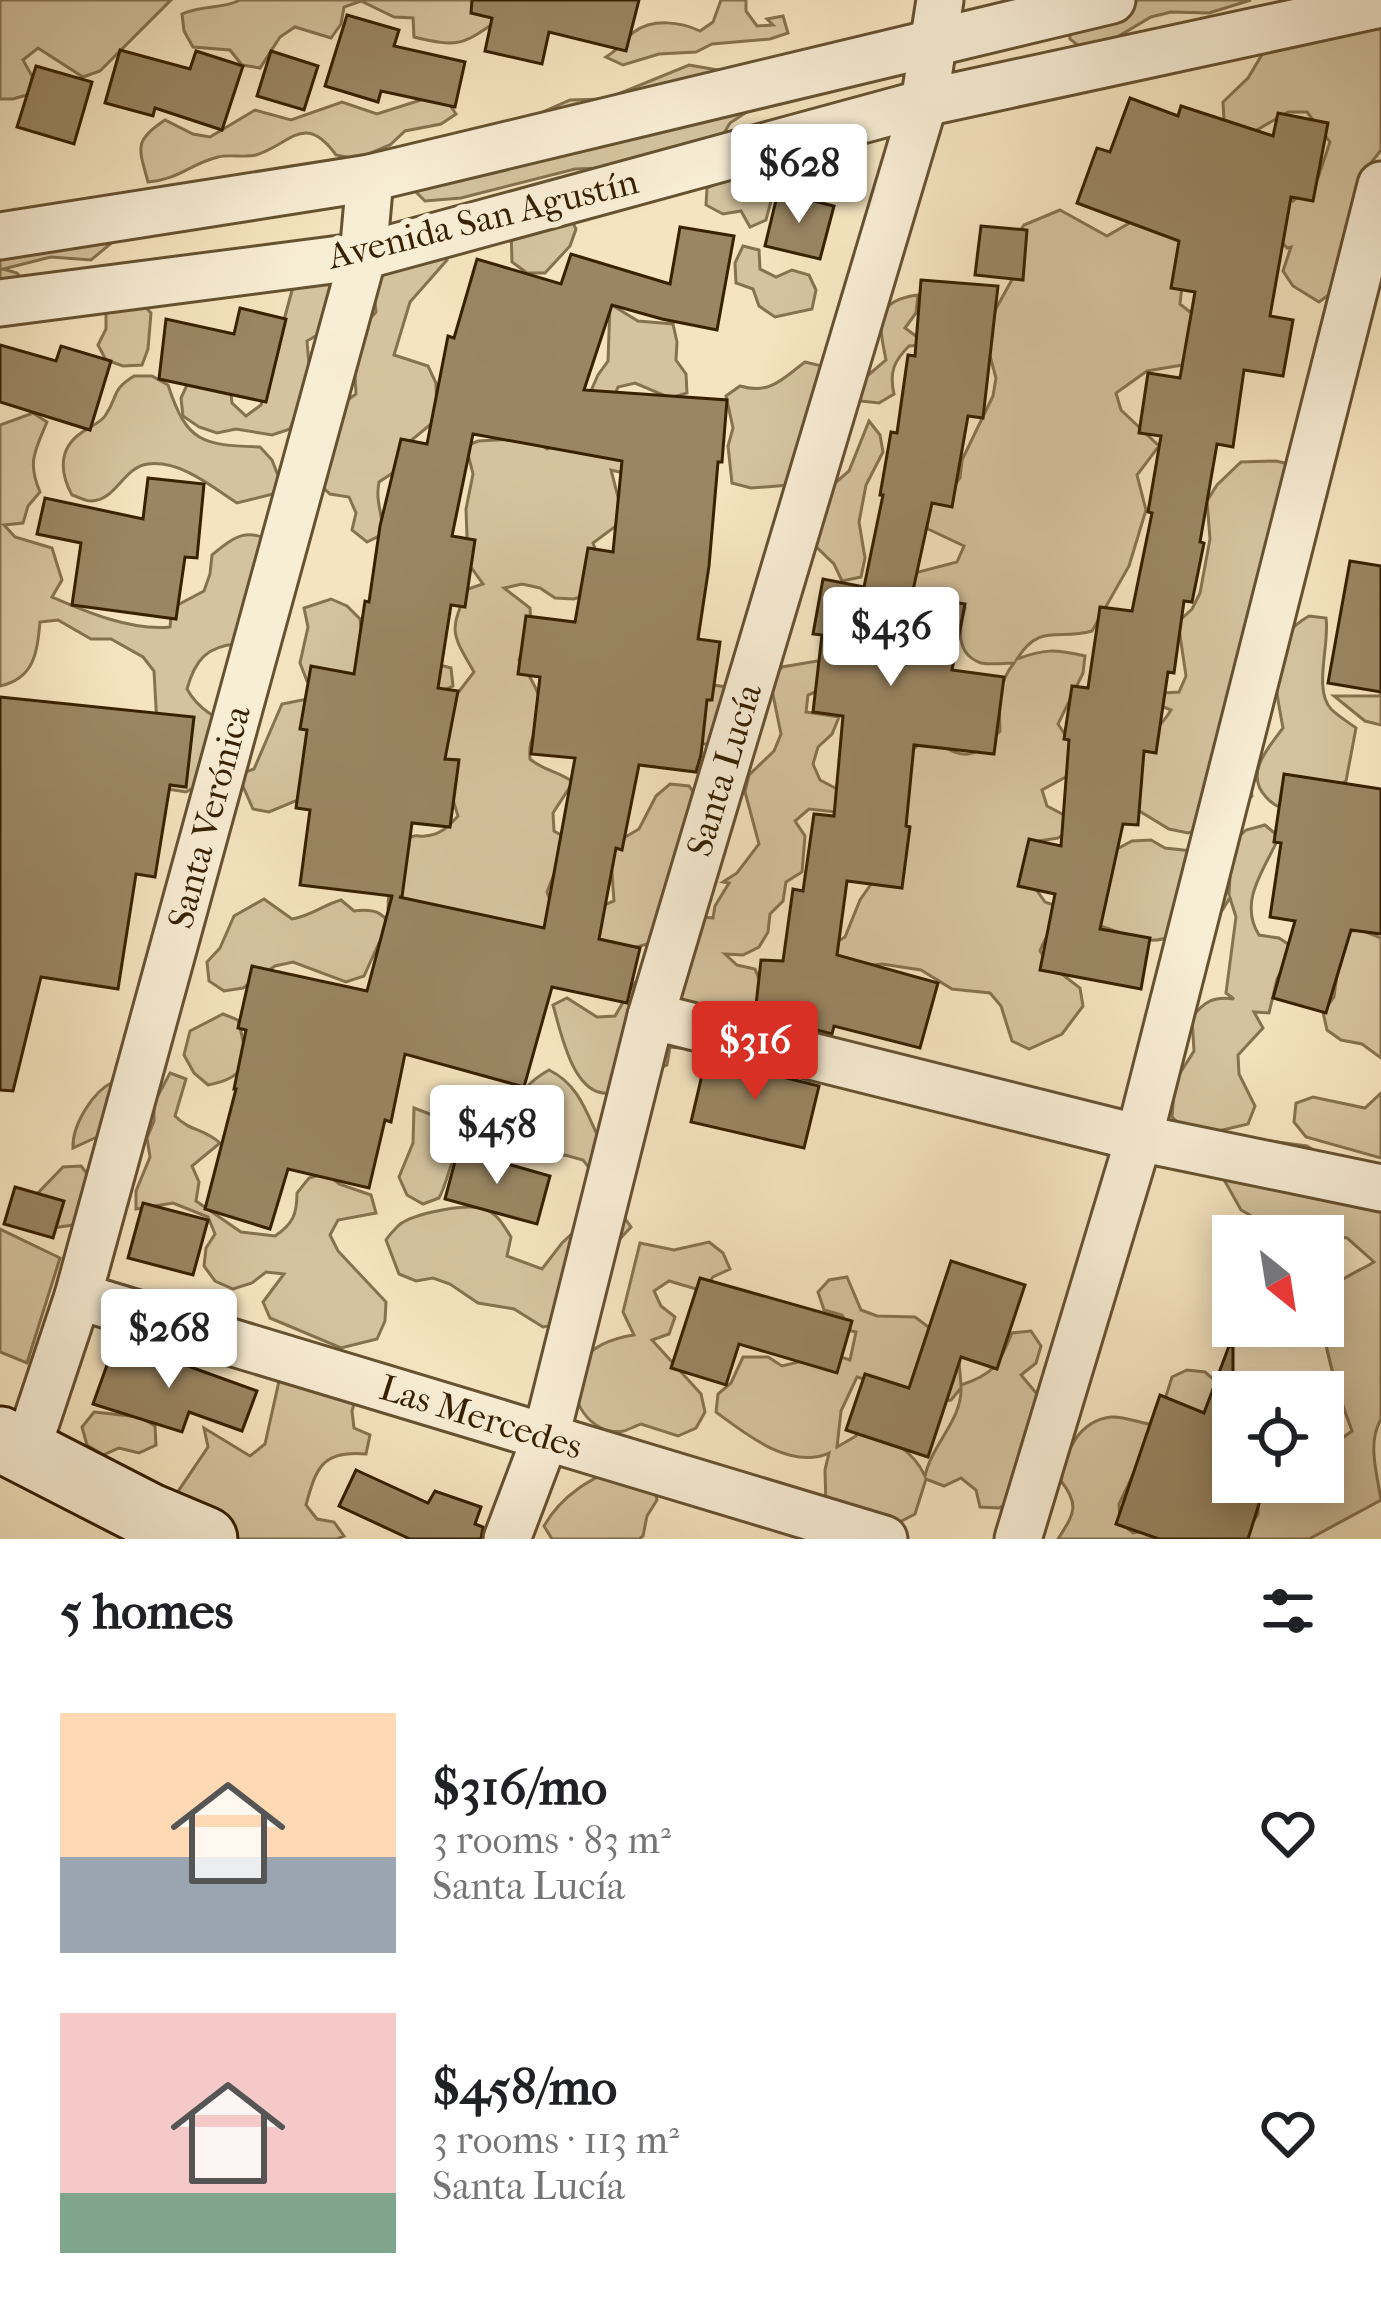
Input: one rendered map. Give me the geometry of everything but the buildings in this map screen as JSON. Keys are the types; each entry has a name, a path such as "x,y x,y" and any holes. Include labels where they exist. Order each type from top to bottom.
{"street":[{"name":"Avenida San Agustín","path":"0,236 370,178 937,22 1112,0"},
{"name":"Avenida San Agustín","path":"0,303 363,256 923,103 1381,4"},
{"name":"Santa Lucía","path":"507,1539 546,1436 651,1016 923,103 937,22"},
{"name":"Santa Verónica","path":"13,1445 78,1296 363,256 370,178"},
{"path":"1018,1539 1139,1138 1381,185"},
{"path":"651,1016 1139,1138 1381,1188"},
{"name":"Las Mercedes","path":"78,1296 884,1539"},
{"path":"13,1445 143,1527 205,1539"}],"shaded area":[{"path":"0,0 171,0 100,71 83,77 38,48 23,60 32,76 30,94 0,99"},
{"path":"240,0 494,0 500,19 468,39 442,42 414,37 413,18 394,17 361,1 344,7 341,24 331,38 295,27 280,37 260,68 242,65 230,50 193,47 182,14"},
{"path":"721,0 746,0 746,11 757,26 773,25 767,19 783,16 788,33 712,44 696,52 659,54 623,65 606,57 634,32 650,25 676,24 700,31 713,22"},
{"path":"1093,0 1251,0 1209,13 1171,12 1151,17 1102,46 1084,50 1070,39 1069,21"},
{"path":"1359,3 1381,31 1381,150 1364,172 1334,291 1319,302 1293,286 1283,271 1291,247 1275,234 1277,195 1293,201 1318,178 1330,142 1307,112 1288,112 1255,131 1224,120 1223,102 1248,78 1266,48"},
{"path":"689,65 723,71 762,102 730,123 720,140 630,167 575,169 461,198 425,201 412,188 520,122 570,100 606,99"},
{"path":"427,98 445,98 456,114 441,124 405,131 390,145 356,159 336,155 325,142 306,133 256,155 218,157 159,181 148,182 142,161 143,140 165,120 210,137 255,110 291,120 342,102 377,114"},
{"path":"818,139 836,140 852,149 854,167 820,188 784,187 771,201 766,220 750,227 741,211 723,214 706,205 707,188"},
{"path":"1060,210 1107,236 1152,210 1186,248 1180,304 1194,315 1194,351 1182,365 1147,371 1116,393 1121,410 1159,446 1137,475 1146,510 1129,566 1092,631 1042,637 1017,659 1050,651 1085,656 1083,673 1058,724 1077,753 1142,739 1171,710 1103,682 1179,692 1186,676 1178,622 1200,593 1210,539 1207,501 1217,485 1241,462 1276,461 1310,469 1249,776 1252,796 1225,823 1188,833 1169,829 1075,772 1042,790 1047,806 1064,815 1073,829 1039,841 1026,854 1024,872 1045,902 1062,908 1117,849 1132,841 1151,840 1165,848 1201,852 1214,865 1229,894 1232,843 1246,830 1265,825 1279,837 1255,886 1251,910 1259,935 1279,938 1294,948 1277,979 1269,1013 1254,1012 1263,1028 1238,1055 1239,1074 1255,1106 1248,1124 1193,1137 1172,1117 1175,1081 1194,1051 1192,1017 1210,1001 1234,999 1226,993 1236,917 1230,898 1219,914 1204,923 1154,940 1086,922 1059,924 1040,951 1080,988 1083,1006 1062,1034 1029,1049 1012,1041 1001,1006 990,993 952,989 921,970 882,964 826,971 816,955 845,937 860,900 876,877 890,805 907,753 922,743 938,742 956,753 971,753 1000,731 1002,687 1014,663 985,664 973,659 961,640 965,608 913,592 907,575 957,562 964,546 928,529 921,511 933,498 949,493 960,478 962,460 993,396 996,378 986,341 988,323 1014,276 1014,240 1024,225"},
{"path":"568,213 576,229 570,246 545,273 527,273 512,262 511,227"},
{"path":"133,225 91,260 51,257 3,269 17,273 29,286 0,319 0,231"},
{"path":"444,244 447,260 410,302 394,355 428,366 436,383 437,419 408,443 411,461 379,482 383,534 367,542 352,530 356,513 349,497 330,494 304,470 342,404 356,394 353,337 376,312 370,255"},
{"path":"743,246 759,250 760,269 776,277 792,270 809,275 816,290 812,309 775,317 759,306 753,289 736,283 735,263"},
{"path":"309,272 340,290 340,322 307,341 310,377 290,429 272,435 236,429 217,433 183,416 181,398 200,357 228,368 232,403 246,416 261,405 294,283"},
{"path":"918,295 916,313 905,328 928,345 909,346 900,357 893,373 894,394 879,403 860,401 859,383 886,360 882,316 893,302"},
{"path":"137,298 151,313 148,349 142,365 123,366 106,360 98,345 106,329 106,309"},
{"path":"610,304 638,321 673,324 676,360 686,374 687,393 670,398 635,383 618,387 611,404 637,459 628,474 611,470 624,520 593,543 605,577 593,593 555,598 522,584 504,588 530,608 531,625 519,660 534,684 541,711 530,759 573,782 553,813 554,831 568,839 547,892 552,925 534,931 403,918 388,909 391,879 402,847 414,836 439,832 458,816 431,728 474,672 455,632 468,589 483,584 468,563 466,509 473,474 466,446 533,438 547,449 562,441 575,427 608,361"},
{"path":"805,362 822,366 830,381 789,485 751,488 732,483 728,446 733,428 726,396 740,386 775,384"},
{"path":"134,376 152,376 168,385 182,419 199,437 224,445 260,447 279,478 273,494 237,503 195,476 172,466 148,464 132,471 100,499 72,495 64,470 68,446 103,418 118,390"},
{"path":"33,413 47,422 33,464 40,492 28,506 23,523 4,525 15,537 52,548 62,580 52,597 125,623 170,627 172,608 204,591 212,555 220,548 249,535 275,544 237,644 204,656 187,689 211,714 244,728 254,743 240,774 254,769 282,704 317,697 310,795 269,812 253,809 238,775 186,792 167,789 154,671 143,657 111,639 91,639 58,620 40,622 27,670 0,686 0,425"},
{"path":"869,421 880,435 883,452 866,485 859,522 865,558 861,577 842,581 834,564 807,538 814,501 849,471"},
{"path":"331,599 360,619 364,655 418,659 451,668 453,686 437,693 384,681 307,681 300,663 308,627 304,608"},
{"path":"1309,616 1326,618 1326,700 1356,728 1346,781 1313,802 1289,809 1266,797 1257,779 1265,753 1283,728 1276,680 1278,651 1294,626"},
{"path":"817,661 831,672 825,688 808,695 806,712 839,717 832,734 818,747 813,764 820,780 852,797 845,813 809,809 795,821 805,836 802,872 786,882 783,901 770,914 768,932 759,947 743,955 725,954 737,965 755,969 761,991 757,1007 713,1041 670,1047 667,1065 620,1090 601,1093 589,1087 565,1048 553,1005 567,998 597,1017 615,1016 633,985 695,916 713,918 729,883 723,882 737,873 759,844 745,792 749,775 774,751 781,734 770,680 782,667"},
{"path":"708,684 743,690 719,749 702,743"},
{"path":"1381,693 1381,725 1365,721 1334,696 1379,696"},
{"path":"670,784 689,786 699,800 651,943 633,948 575,936 564,921 614,901 610,846 639,829 656,796"},
{"path":"264,899 292,919 341,900 354,911 380,914 396,934 379,943 364,976 346,982 293,962 275,966 243,988 224,991 209,981 207,962 220,948 234,916"},
{"path":"1361,930 1381,938 1381,1058 1362,1044 1341,1040 1327,1030 1323,1012 1334,997 1339,959 1308,936"},
{"path":"223,1014 238,1020 245,1055 233,1077 208,1085 184,1055 190,1031"},
{"path":"549,1070 574,1091 599,1139 633,1150 638,1167 628,1182 594,1174 583,1160 511,1149 503,1133 524,1091"},
{"path":"170,1073 186,1079 175,1116 220,1143 192,1166 199,1182 196,1201 241,1232 275,1236 293,1218 297,1193 309,1178 326,1173 339,1184 371,1195 376,1213 338,1220 330,1235 338,1251 386,1302 377,1339 341,1348 270,1318 263,1302 284,1274 266,1272 233,1289 215,1281 204,1266 206,1248 215,1234 208,1217 173,1203 136,1209 136,1191 150,1157 147,1138 154,1103"},
{"path":"113,1082 127,1091 123,1125 73,1148 85,1110"},
{"path":"1381,1093 1381,1158 1306,1137 1294,1122 1296,1103 1313,1097 1365,1108"},
{"path":"414,1108 448,1121 481,1112 495,1123 495,1141 460,1145 439,1198 423,1204 407,1195 399,1177 413,1143"},
{"path":"1254,1139 1307,1146 1352,1175 1381,1180 1381,1419 1374,1448 1381,1500 1309,1539 1241,1539 1258,1514 1258,1503 1344,1503 1344,1437 1352,1431 1344,1408 1344,1371 1333,1371 1327,1347 1344,1347 1344,1279 1374,1262 1344,1238 1344,1215 1250,1215 1241,1210 1223,1178"},
{"path":"81,1166 92,1180 89,1216 73,1225 46,1229 37,1194 63,1167"},
{"path":"605,1203 631,1227 582,1279 561,1324 543,1327 514,1309 478,1303 450,1284 399,1274 386,1240 399,1225 416,1217 477,1207 497,1217 511,1237 507,1256 542,1269"},
{"path":"0,1229 60,1258 27,1363 0,1352"},
{"path":"709,1242 723,1253 730,1269 713,1277 703,1291 669,1281 654,1291 661,1306 675,1317 669,1334 652,1340 701,1394 705,1412 696,1428 678,1436 641,1424 624,1431 601,1428 583,1412 575,1379 582,1360 595,1349 634,1335 623,1312 640,1243 674,1250"},
{"path":"847,1277 861,1310 877,1316 915,1317 958,1349 961,1385 994,1367 1012,1333 1031,1331 1041,1346 1036,1363 1021,1375 1043,1401 1015,1499 999,1508 980,1507 976,1490 961,1478 944,1486 926,1479 915,1514 898,1523 826,1506 829,1453 814,1457 784,1454 716,1412 718,1394 731,1383 743,1357 768,1357 782,1366 832,1354 850,1360 856,1332 842,1315 824,1310 818,1292 829,1280","holes":["857,1377 929,1403 951,1400 961,1388 957,1411 925,1476 906,1451 878,1434 858,1430 837,1447 841,1411"]},
{"path":"1187,1370 1205,1372 1212,1378 1212,1398 1202,1417 1143,1454 1119,1504 1120,1522 1133,1533 1169,1527 1176,1539 1058,1539 1073,1510 1061,1481 1075,1440 1090,1425 1111,1417 1149,1424 1161,1412 1172,1377"},
{"path":"281,1372 357,1393 354,1428 370,1435 366,1454 339,1455 323,1464 306,1505 317,1519 334,1522 344,1536 199,1539 177,1493 208,1447 204,1428 250,1456 265,1444"},
{"path":"94,1412 140,1417 155,1426 156,1445 139,1453 119,1448 103,1455 87,1445 82,1427"},
{"path":"623,1464 653,1482 657,1500 643,1536 552,1539 544,1526 560,1505"}]}
